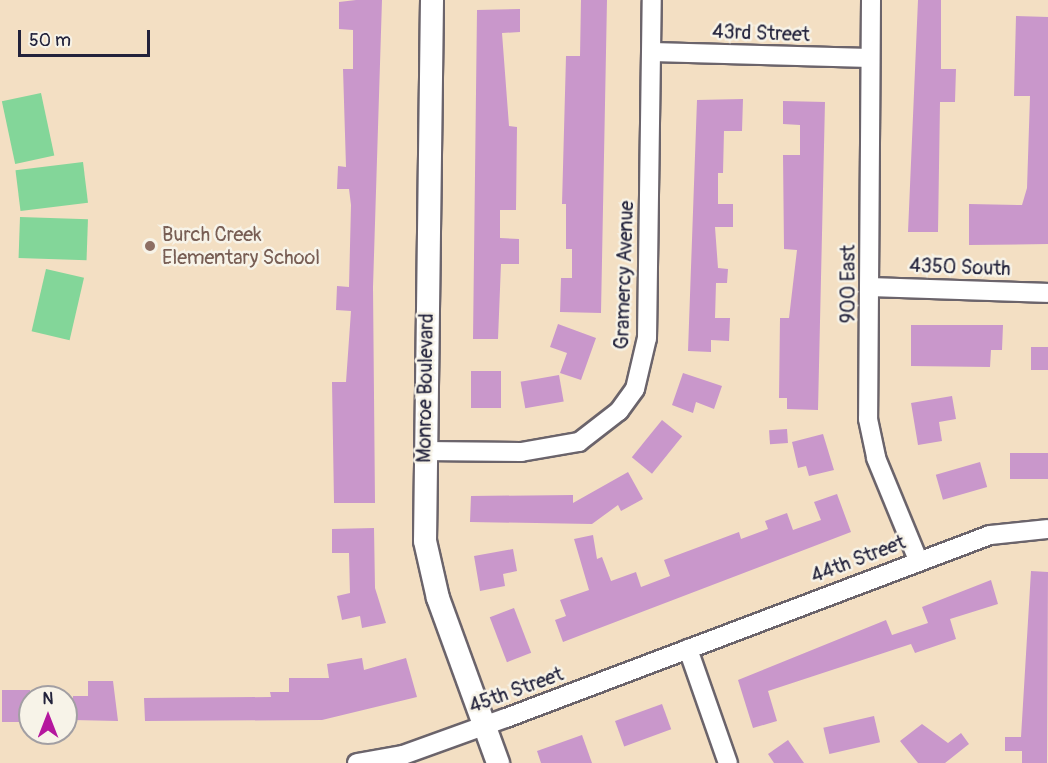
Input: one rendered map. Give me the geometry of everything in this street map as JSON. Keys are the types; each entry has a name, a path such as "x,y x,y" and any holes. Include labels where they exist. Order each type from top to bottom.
{"street":[{"name":"Monroe Boulevard","path":"432,0 424,451 428,566 498,763"},
{"name":"Gramercy Avenue","path":"424,451 521,452 579,442 619,411 635,388 646,338 652,0"},
{"name":"900 East","path":"871,0 871,287 868,419 876,458 918,560"},
{"name":"43rd Street","path":"652,52 870,58"},
{"name":"4350 South","path":"871,287 1048,293"},
{"name":"44th Street","path":"688,649 918,560 990,535 1048,529"},
{"name":"45th Street","path":"357,763 403,755 688,649"},
{"path":"688,649 728,763"}],"green space":[{"path":"41,93 54,156 15,164 2,101"},
{"path":"83,162 88,203 21,211 16,170"},
{"path":"20,217 88,219 87,260 19,258"},
{"path":"46,269 84,278 70,340 32,331"}],"building":[{"path":"382,0 373,287 375,503 334,503 332,382 346,382 351,311 336,310 337,286 349,287 351,205 349,189 337,189 338,166 346,167 343,69 353,69 353,30 339,29 339,2"},
{"path":"581,0 607,0 601,313 560,312 561,278 572,278 572,249 566,249 566,204 562,204 566,56 580,56"},
{"path":"918,0 941,0 941,69 956,69 955,102 940,102 938,232 908,232"},
{"path":"520,9 520,32 502,33 509,126 517,127 516,210 500,210 500,238 519,239 519,264 501,264 498,339 473,339 477,10"},
{"path":"1016,16 1048,17 1048,244 969,245 969,204 1022,205 1027,188 1030,96 1014,96"},
{"path":"743,99 742,131 724,131 723,173 718,173 718,204 733,204 733,227 715,227 718,268 728,269 727,283 716,283 715,318 730,318 729,341 711,340 711,352 688,351 697,100"},
{"path":"783,101 825,102 818,410 787,409 787,398 779,398 780,318 789,318 797,250 784,249 783,155 800,155 800,125 783,124"},
{"path":"558,324 596,338 581,380 560,373 567,353 550,347"},
{"path":"911,325 1003,325 1002,350 991,350 990,367 911,366"},
{"path":"1031,347 1048,347 1048,370 1031,370"},
{"path":"471,371 501,371 501,408 471,408"},
{"path":"683,373 722,386 714,409 696,402 693,413 672,405"},
{"path":"559,375 564,402 525,408 521,382"},
{"path":"952,396 956,419 939,422 942,441 918,445 911,403"},
{"path":"662,420 682,436 652,474 632,457"},
{"path":"787,429 788,443 770,444 769,430"},
{"path":"823,434 834,470 809,476 806,466 798,468 792,442"},
{"path":"1010,453 1048,453 1048,479 1010,479"},
{"path":"980,462 987,487 943,500 936,475"},
{"path":"628,472 643,499 621,511 618,505 592,524 470,522 471,496 573,495 573,503"},
{"path":"837,494 851,532 563,642 555,620 566,616 560,600 589,590 574,539 593,535 597,559 602,557 611,581 636,572 641,587 670,576 664,560 739,532 741,539 768,529 765,521 787,513 793,530 821,520 814,502"},
{"path":"374,528 375,588 386,623 362,628 360,616 342,620 337,596 350,593 349,553 332,553 332,529"},
{"path":"513,549 517,571 503,574 505,586 480,591 474,556"},
{"path":"1031,571 1048,572 1047,763 1022,763 1022,751 1005,751 1005,737 1021,737"},
{"path":"991,580 998,604 950,619 956,639 915,653 911,644 768,691 777,721 753,728 738,680 886,620 892,635 928,623 922,607"},
{"path":"514,608 531,653 507,662 490,617"},
{"path":"362,658 364,670 406,658 417,697 322,720 145,721 144,698 271,697 270,692 289,692 289,678 329,678 327,664"},
{"path":"88,681 113,681 118,721 78,720 78,696 88,696"},
{"path":"2,690 18,690 18,722 2,722"},
{"path":"662,704 671,729 624,746 615,721"},
{"path":"874,716 880,742 829,754 823,728"},
{"path":"922,724 948,743 961,733 969,744 945,763 918,763 900,741"},
{"path":"582,735 592,763 541,763 537,751"},
{"path":"788,740 804,763 774,763 768,754"}],"place":[{"name":"Burch Creek Elementary School","path":"150,246"}]}
